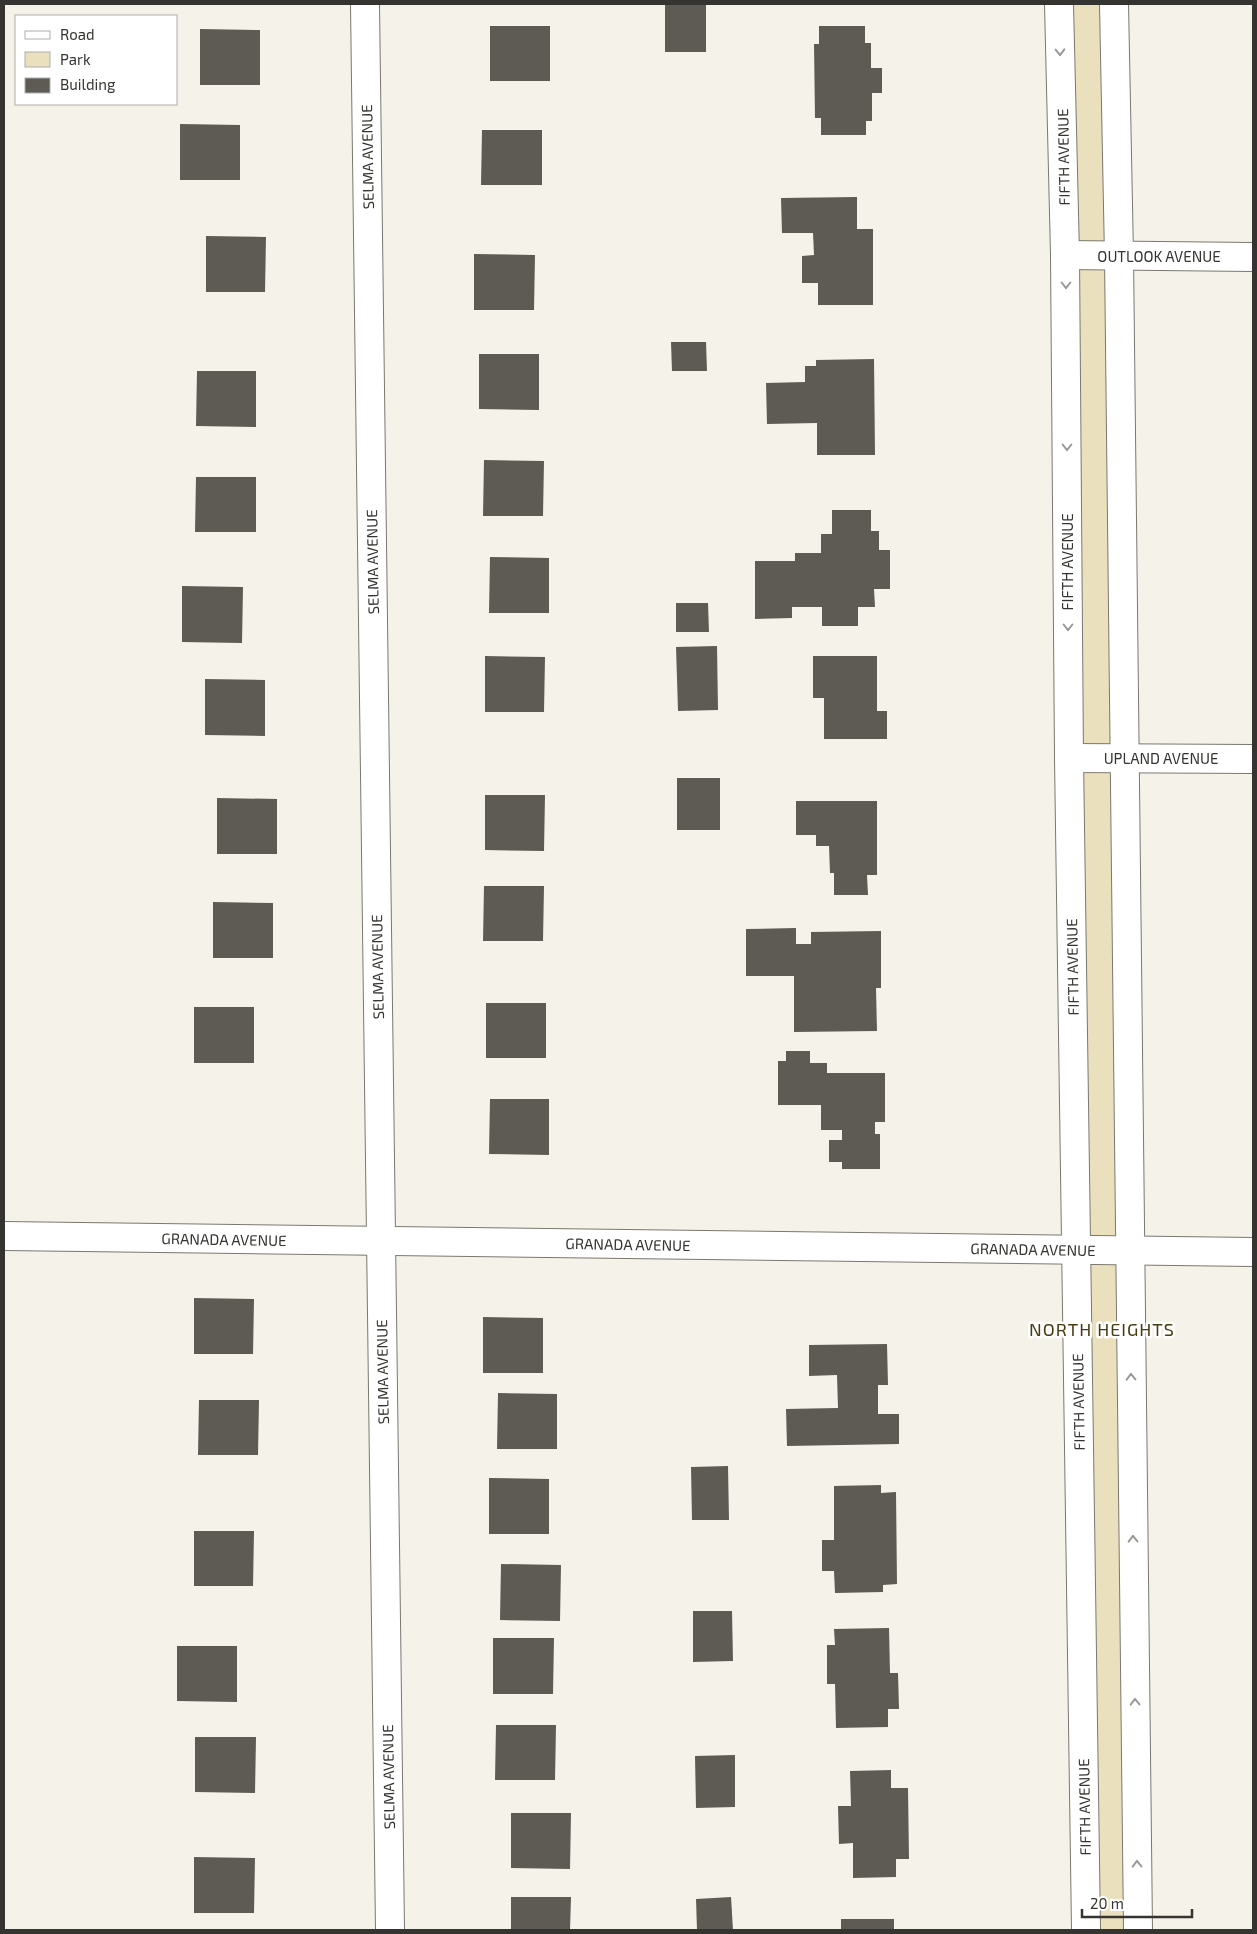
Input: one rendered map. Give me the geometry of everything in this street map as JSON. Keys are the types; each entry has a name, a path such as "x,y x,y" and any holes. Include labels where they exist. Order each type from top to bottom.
{"street":[{"name":"SELMA AVENUE","path":"365,4 390,1930"},
{"name":"FIFTH AVENUE","path":"1059,4 1065,255 1069,758 1086,1930"},
{"path":"1114,4 1125,758 1138,1930"},
{"name":"OUTLOOK AVENUE","path":"1065,255 1253,256"},
{"name":"UPLAND AVENUE","path":"1069,758 1253,759"},
{"name":"GRANADA AVENUE","path":"4,1236 1253,1252"}],"green space":[{"path":"1059,4 1114,4 1138,1930 1086,1930"}],"building":[{"path":"665,4 706,4 706,52 665,52"},
{"path":"490,26 550,26 550,81 490,81"},
{"path":"819,26 865,26 865,43 871,43 871,68 882,68 882,93 872,93 872,121 866,121 866,135 821,135 821,118 815,118 814,44 819,44"},
{"path":"200,29 260,30 260,85 200,85"},
{"path":"180,124 240,125 240,180 180,180"},
{"path":"482,130 542,130 542,185 481,185"},
{"path":"857,197 857,229 873,229 873,305 818,305 818,283 802,283 802,256 814,255 813,233 782,233 781,198"},
{"path":"206,236 266,237 265,292 206,292"},
{"path":"474,254 535,255 534,310 474,310"},
{"path":"671,342 706,342 707,371 672,371"},
{"path":"479,354 539,354 539,410 479,409"},
{"path":"874,359 875,455 817,455 817,423 767,424 766,383 805,382 805,366 816,366 816,360"},
{"path":"197,371 256,371 256,427 196,426"},
{"path":"484,460 544,461 543,516 483,516"},
{"path":"196,477 256,477 256,532 195,532"},
{"path":"832,510 871,510 871,531 879,531 879,550 890,550 890,589 874,589 875,607 858,607 858,626 822,626 822,607 792,607 792,618 755,619 755,561 795,561 795,553 821,553 821,534 832,534"},
{"path":"490,557 549,558 549,613 489,613"},
{"path":"182,586 243,587 242,643 182,642"},
{"path":"676,603 708,603 709,632 676,632"},
{"path":"717,646 718,710 678,711 676,647"},
{"path":"485,656 545,657 544,712 485,712"},
{"path":"813,656 877,656 877,711 887,711 887,739 824,739 824,698 813,698"},
{"path":"205,679 265,680 265,736 205,735"},
{"path":"677,778 720,778 720,830 677,830"},
{"path":"485,795 545,795 544,851 485,850"},
{"path":"217,798 277,799 277,854 217,854"},
{"path":"796,801 877,801 877,875 867,875 868,895 834,895 834,873 830,873 829,846 816,846 816,835 796,835"},
{"path":"484,886 544,886 543,941 483,941"},
{"path":"213,902 273,903 273,958 213,958"},
{"path":"796,928 796,944 811,944 811,932 881,931 881,988 876,988 877,1031 794,1032 794,976 746,976 746,929"},
{"path":"486,1003 546,1003 546,1058 486,1058"},
{"path":"194,1007 254,1007 254,1063 194,1063"},
{"path":"786,1051 810,1051 810,1063 827,1063 827,1073 885,1073 885,1122 875,1122 875,1134 880,1134 880,1169 842,1169 842,1162 829,1162 829,1140 842,1140 842,1130 821,1130 821,1105 778,1105 778,1061 786,1061"},
{"path":"490,1099 549,1099 549,1155 489,1154"},
{"path":"194,1298 254,1299 253,1354 194,1354"},
{"path":"483,1317 543,1318 543,1373 483,1373"},
{"path":"887,1344 888,1385 878,1385 878,1414 899,1414 899,1444 787,1446 786,1409 838,1408 837,1375 809,1376 809,1345"},
{"path":"498,1393 557,1394 557,1449 497,1449"},
{"path":"199,1400 259,1400 258,1455 198,1455"},
{"path":"728,1466 729,1520 692,1520 691,1467"},
{"path":"489,1478 549,1479 549,1534 489,1534"},
{"path":"881,1485 881,1493 896,1492 897,1584 883,1585 883,1592 835,1593 834,1571 822,1571 822,1540 834,1540 834,1486"},
{"path":"194,1531 254,1531 253,1586 194,1586"},
{"path":"501,1564 561,1565 560,1621 500,1620"},
{"path":"693,1611 732,1611 733,1661 693,1662"},
{"path":"889,1628 890,1673 898,1673 899,1709 888,1709 888,1727 836,1728 835,1684 827,1684 827,1645 835,1645 834,1629"},
{"path":"493,1638 554,1638 553,1694 493,1694"},
{"path":"177,1646 237,1646 237,1702 177,1701"},
{"path":"496,1725 556,1725 555,1780 495,1780"},
{"path":"195,1737 256,1737 255,1793 195,1792"},
{"path":"735,1755 735,1807 696,1808 695,1756"},
{"path":"891,1770 891,1788 908,1788 909,1859 896,1859 896,1877 853,1878 853,1843 839,1844 838,1806 851,1806 850,1771"},
{"path":"511,1813 571,1813 570,1869 511,1868"},
{"path":"194,1857 255,1858 254,1913 194,1913"},
{"path":"511,1897 571,1897 570,1930 511,1930"},
{"path":"731,1897 733,1930 697,1930 696,1899"},
{"path":"841,1919 894,1919 894,1930 841,1930"}],"district":[{"name":"NORTH HEIGHTS","path":"1102,1329"}]}
